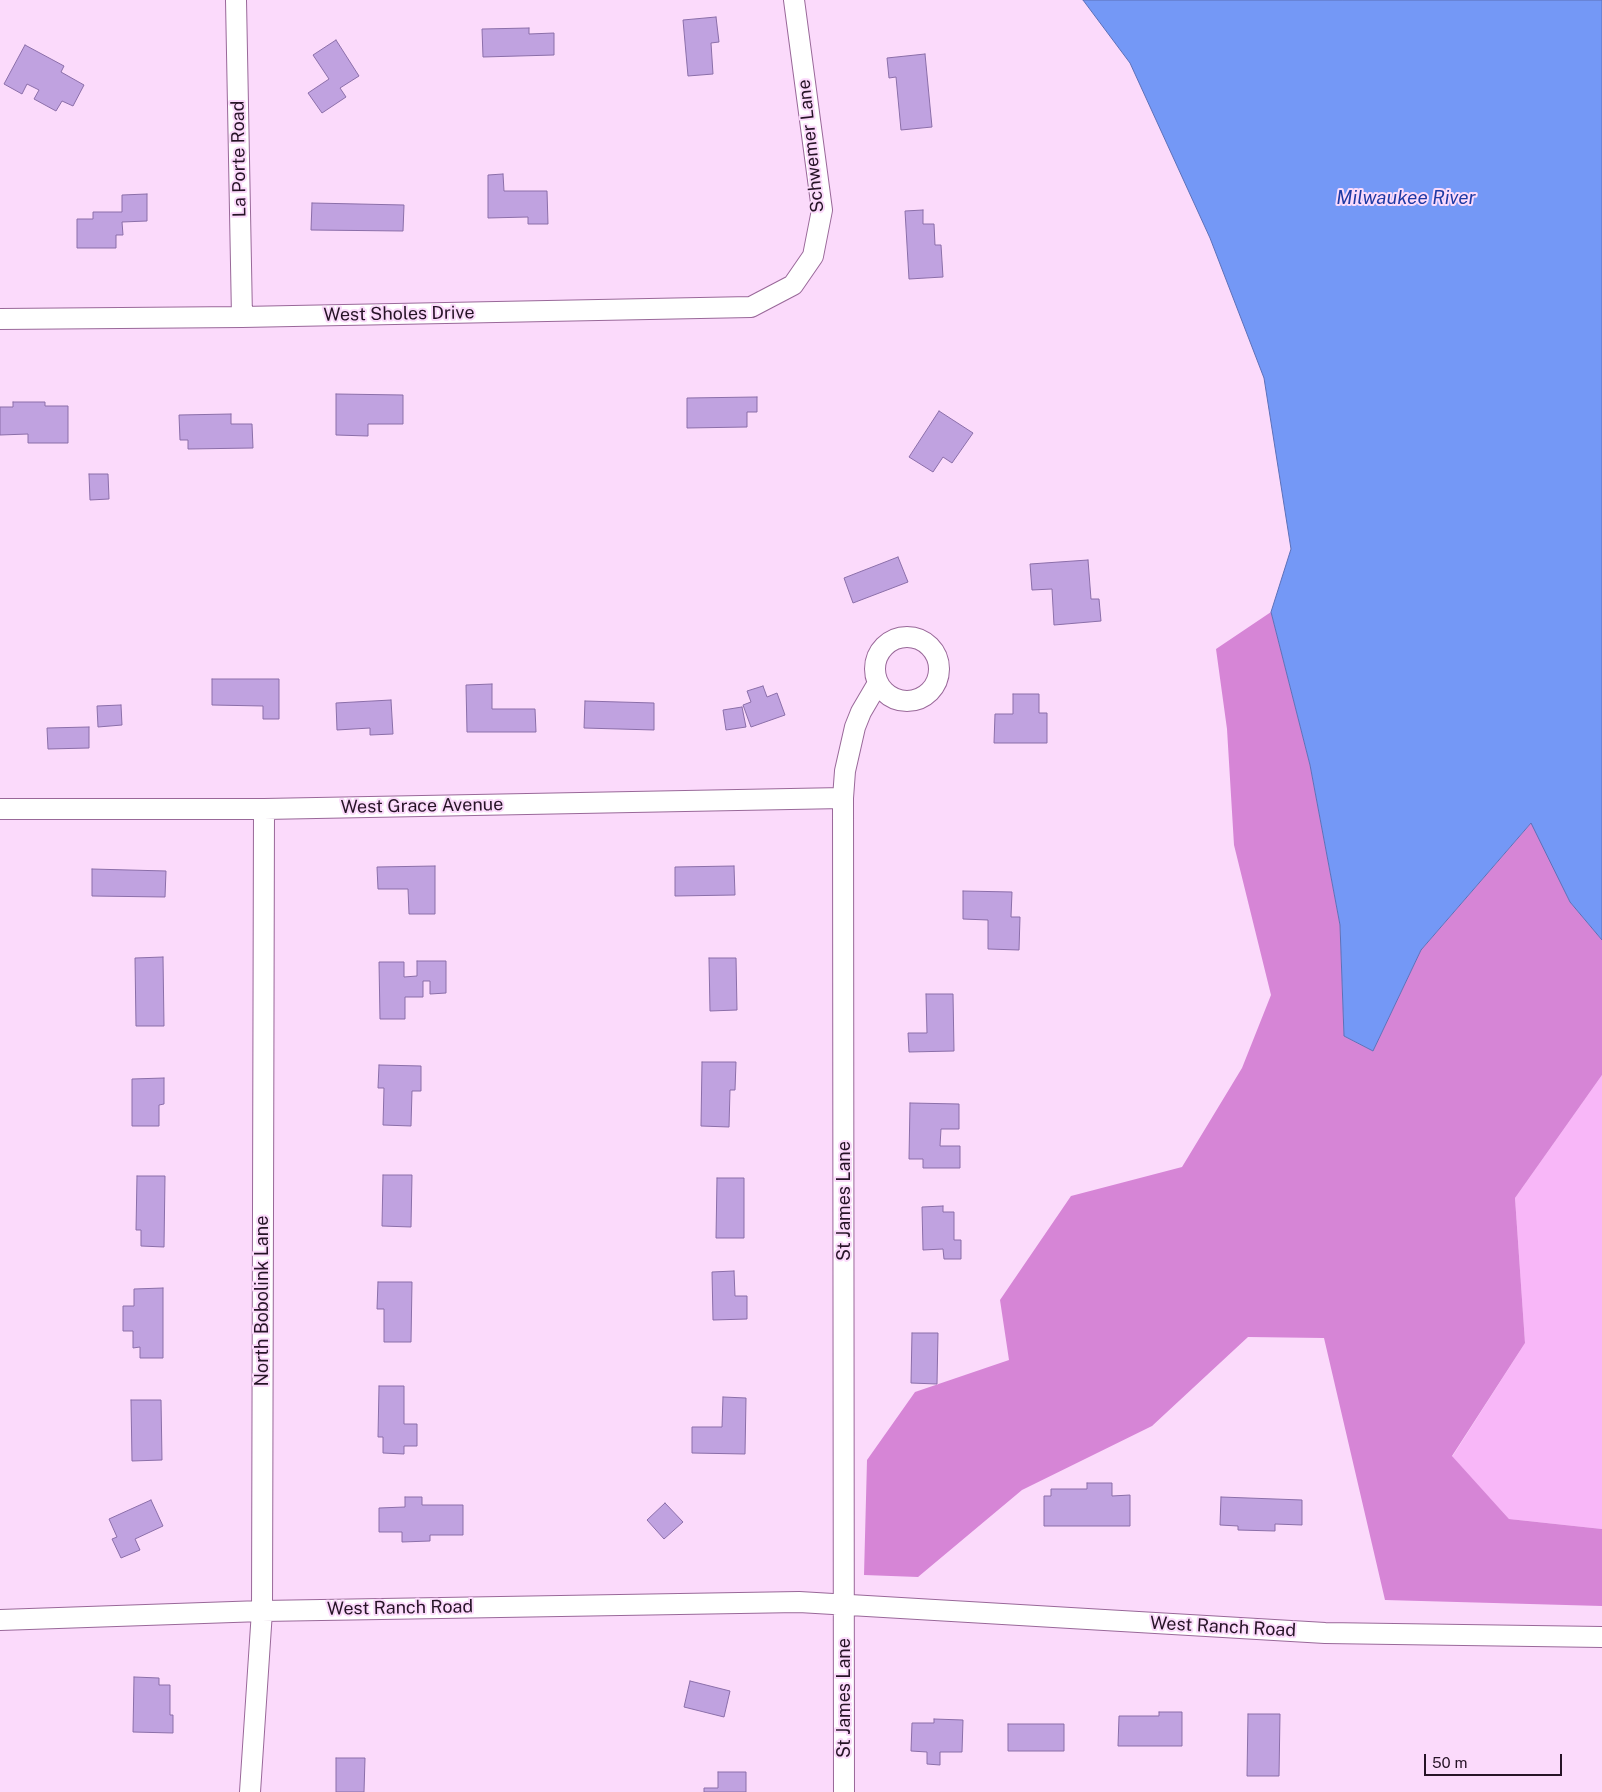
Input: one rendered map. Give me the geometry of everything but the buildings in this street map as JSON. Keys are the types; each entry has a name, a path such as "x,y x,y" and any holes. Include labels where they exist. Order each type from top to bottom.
{"street":[{"name":"La Porte Road","path":"236,0 242,317"},
{"name":"Schwemer Lane","path":"792,285 813,256 822,210 794,0"},
{"name":"West Sholes Drive","path":"0,319 242,317 752,307 792,285"},
{"name":"St James Lane","path":"844,1792 843,798 845,771 854,727 878,683"},
{"name":"West Grace Avenue","path":"0,809 264,809 843,798"},
{"name":"North Bobolink Lane","path":"250,1792 262,1611 264,809"},
{"name":"West Ranch Road","path":"0,1620 262,1611 799,1602 1325,1632 1602,1637"}],"shaded area":[{"path":"1271,612 1310,765 1340,925 1344,1036 1373,1051 1421,950 1532,822 1570,902 1602,940 1602,1075 1515,1198 1525,1343 1452,1456 1509,1519 1602,1529 1602,1606 1385,1600 1324,1338 1248,1337 1152,1426 1022,1490 918,1577 864,1575 867,1460 915,1392 1009,1360 1000,1300 1071,1196 1182,1167 1242,1068 1271,995 1234,845 1227,729 1216,649"},
{"path":"1602,1075 1602,1529 1509,1519 1452,1457 1525,1343 1515,1198"}],"water":[{"name":"Milwaukee River","path":"1083,0 1602,0 1602,940 1570,902 1531,823 1421,950 1373,1051 1344,1036 1340,925 1310,765 1271,612 1291,549 1264,378 1210,238 1130,63"}]}
